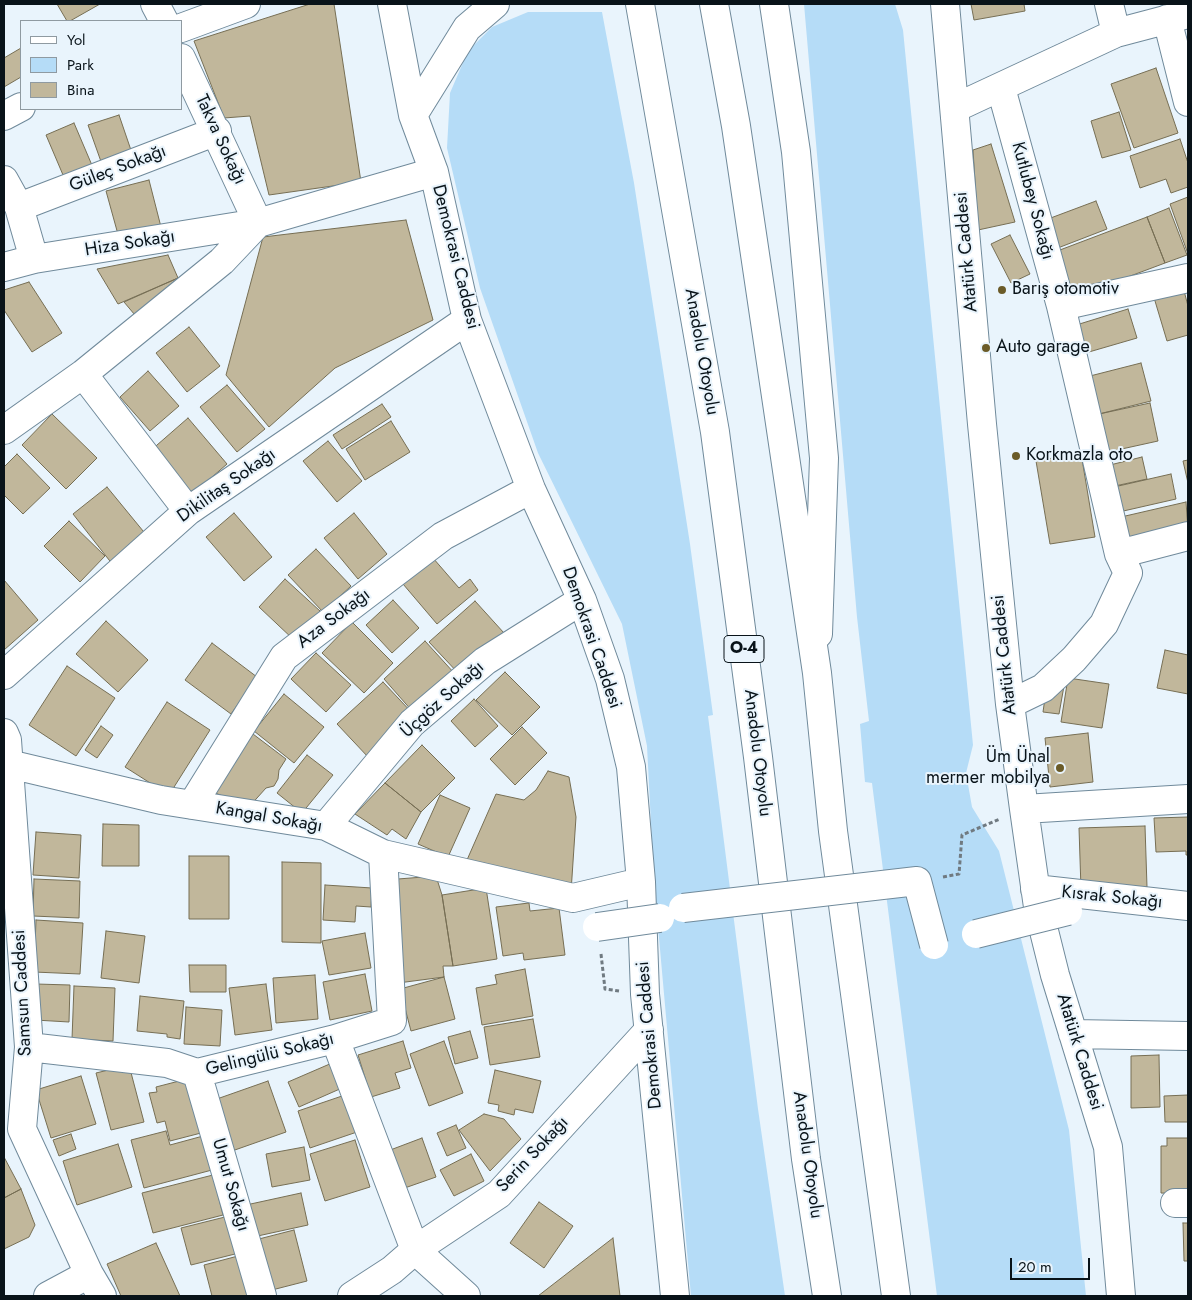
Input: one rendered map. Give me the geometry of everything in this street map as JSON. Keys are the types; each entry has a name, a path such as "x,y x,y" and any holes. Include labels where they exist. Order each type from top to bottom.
{"main road":[{"path":"155,4 163,20"},
{"path":"182,28 246,4"},
{"name":"Demokrasi Caddesi","path":"392,4 413,116 434,172 468,320 531,488 582,600 610,679 631,767 641,882 645,994 675,1296"},
{"path":"413,116 467,28 495,4"},
{"name":"Anadolu Otoyolu","path":"640,4 715,432 760,766 806,1160 827,1296"},
{"path":"714,4 736,126 817,673 833,830 896,1296"},
{"path":"774,4 796,152 824,458 817,673"},
{"path":"1109,4 1116,33"},
{"name":"Atatürk Caddesi","path":"942,9 955,108 983,434 1010,704 1035,889 1055,975 1108,1147 1121,1296"},
{"path":"955,108 1116,33 1178,16 1188,102"},
{"name":"Takva Sokağı","path":"182,60 217,131 258,223"},
{"name":"Kutlubey Sokağı","path":"1001,88 1061,306 1119,554 1128,572 1104,624 1074,659 1043,688 1010,704"},
{"path":"4,116 20,108"},
{"name":"Güleç Sokağı","path":"19,206 217,131"},
{"name":"Hiza Sokağı","path":"4,267 34,259 258,223 434,172"},
{"path":"4,180 19,206 34,259"},
{"path":"4,430 83,374 222,261 258,223"},
{"path":"1061,306 1188,278"},
{"name":"Dikilitaş Sokağı","path":"4,675 188,511 468,320"},
{"path":"83,374 188,511"},
{"name":"Aza Sokağı","path":"192,805 284,657 443,536 531,488"},
{"path":"1119,554 1188,536"},
{"name":"Üçgöz Sokağı","path":"326,826 412,723 485,661 582,600"},
{"name":"Samsun Caddesi","path":"4,733 7,740 9,764 29,1047 13,1135 96,1285"},
{"name":"Kangal Sokağı","path":"9,764 161,800 326,826 383,854 574,898 641,882"},
{"path":"1024,809 1188,799"},
{"name":"Gelingülü Sokağı","path":"29,1047 167,1063 197,1073 335,1039 392,1022 383,854"},
{"path":"597,927 672,916 683,908 918,882 934,945"},
{"name":"Kısrak Sokağı","path":"1035,889 1188,906"},
{"path":"976,934 1068,911"},
{"name":"Serin Sokağı","path":"352,1296 392,1270 415,1250 499,1194 649,1030"},
{"path":"1073,1034 1188,1036"},
{"path":"335,1039 415,1250 466,1296"},
{"name":"Umut Sokağı","path":"197,1073 262,1296"},
{"path":"48,1296 96,1285"}],"path":[{"path":"959,874 962,835 1024,809"},
{"path":"597,927 605,989"}],"green space":[{"path":"804,4 895,4 903,30 973,745 966,773 972,807 999,851 1069,1130 1086,1296 937,1296 872,783 865,782 860,724 869,721 857,617"},
{"path":"528,12 602,12 634,183 690,544 713,715 708,716 758,1109 785,1296 691,1296 654,882 647,746 622,624 538,453 480,288 447,148 450,93 468,51 492,27"}],"building":[{"path":"57,4 100,4 72,20 66,20"},
{"path":"310,4 334,4 361,182 269,195 250,116 224,118 194,41"},
{"path":"971,4 1024,4 1025,11 974,20"},
{"path":"20,49 20,78 4,87 4,58"},
{"path":"1156,68 1178,133 1134,148 1111,84"},
{"path":"1119,112 1131,150 1102,158 1091,121"},
{"path":"119,115 134,159 104,170 88,125"},
{"path":"74,123 94,170 66,182 46,135"},
{"path":"1180,139 1188,163 1188,187 1171,193 1166,179 1140,188 1130,156"},
{"path":"991,144 1015,222 978,230 973,150"},
{"path":"149,180 161,227 119,238 106,191"},
{"path":"1188,197 1188,254 1170,204"},
{"path":"1096,201 1107,229 1050,251 1040,222"},
{"path":"1169,208 1187,255 1165,263 1147,217"},
{"path":"1147,217 1165,263 1069,299 1052,253"},
{"path":"406,220 433,320 335,368 269,427 226,375 263,237"},
{"path":"1010,235 1030,274 1011,283 991,244"},
{"path":"168,255 178,278 118,304 97,269"},
{"path":"178,278 183,284 140,321 124,302"},
{"path":"29,282 62,333 32,352 4,310 4,290"},
{"path":"1182,283 1188,306 1188,335 1167,341 1152,291"},
{"path":"1128,309 1137,338 1082,354 1073,326"},
{"path":"189,327 220,366 187,392 156,353"},
{"path":"1141,363 1151,401 1099,414 1090,376"},
{"path":"148,371 179,406 150,431 120,397"},
{"path":"227,385 265,429 237,452 200,407"},
{"path":"1150,403 1158,441 1108,452 1099,414"},
{"path":"382,404 391,417 342,449 333,435"},
{"path":"52,414 97,458 66,489 22,445"},
{"path":"188,418 227,464 188,498 149,452"},
{"path":"391,421 410,452 365,480 346,449"},
{"path":"328,441 362,481 337,502 303,461"},
{"path":"1081,453 1095,537 1050,544 1036,461"},
{"path":"17,454 50,488 23,514 4,495 4,467"},
{"path":"1142,457 1147,479 1115,486 1110,465"},
{"path":"1188,460 1188,483 1183,461"},
{"path":"1171,474 1176,499 1119,512 1114,487"},
{"path":"107,487 148,537 113,565 73,514"},
{"path":"1186,502 1188,529 1127,543 1121,517"},
{"path":"234,513 272,557 244,581 206,537"},
{"path":"354,513 387,554 358,579 324,538"},
{"path":"69,521 105,556 80,582 44,546"},
{"path":"316,549 351,586 323,612 288,575"},
{"path":"433,558 459,588 470,579 478,590 437,624 403,584"},
{"path":"285,579 320,611 294,640 259,607"},
{"path":"4,580 38,620 4,650"},
{"path":"393,600 419,628 392,653 366,625"},
{"path":"475,601 504,633 459,674 429,642"},
{"path":"106,621 148,660 118,692 76,654"},
{"path":"352,622 393,663 364,693 322,653"},
{"path":"425,641 455,674 413,712 384,679"},
{"path":"212,643 257,677 231,714 185,680"},
{"path":"1165,650 1188,655 1188,694 1157,688"},
{"path":"316,653 351,685 326,712 291,679"},
{"path":"67,666 115,698 76,756 29,725"},
{"path":"505,672 540,707 512,735 476,700"},
{"path":"1068,678 1109,684 1102,728 1061,722"},
{"path":"383,682 415,716 369,758 337,724"},
{"path":"1047,684 1064,686 1059,714 1043,712"},
{"path":"284,694 324,727 294,763 254,731"},
{"path":"474,699 498,726 475,747 451,721"},
{"path":"167,702 210,730 169,795 125,767"},
{"path":"101,726 113,735 97,758 85,750"},
{"path":"522,727 547,753 515,785 490,759"},
{"path":"249,731 286,759 279,770 278,779 274,786 266,788 248,808 207,789"},
{"path":"1088,733 1093,782 1050,787 1045,738"},
{"path":"422,745 455,778 421,812 385,783"},
{"path":"307,755 333,775 302,813 277,793"},
{"path":"548,771 569,777 576,817 571,892 463,869 496,794 524,800 536,790"},
{"path":"385,783 421,812 406,839 392,829 387,835 355,814"},
{"path":"440,795 470,808 448,857 418,844"},
{"path":"1188,817 1188,855 1186,855 1186,851 1156,852 1154,818"},
{"path":"103,824 139,825 139,866 102,866"},
{"path":"1145,826 1147,887 1081,889 1079,828"},
{"path":"36,832 81,835 79,878 33,875"},
{"path":"189,856 229,856 229,919 189,919"},
{"path":"282,862 321,863 321,943 282,942"},
{"path":"436,876 442,895 453,966 443,966 444,977 398,983 398,879"},
{"path":"34,879 80,881 79,918 33,916"},
{"path":"325,885 372,888 371,907 356,906 355,922 323,920"},
{"path":"486,888 497,959 453,966 442,895"},
{"path":"529,903 530,911 559,908 565,955 524,960 523,953 503,956 496,907"},
{"path":"36,920 83,923 80,974 34,972"},
{"path":"106,931 145,936 139,983 101,978"},
{"path":"365,933 371,968 329,975 322,941"},
{"path":"189,965 226,965 226,992 190,992"},
{"path":"525,969 533,1016 482,1025 476,988 497,984 495,975"},
{"path":"365,974 372,1011 330,1020 323,982"},
{"path":"315,975 318,1019 276,1023 273,978"},
{"path":"444,977 455,1019 411,1031 400,989"},
{"path":"36,984 70,985 69,1022 35,1020"},
{"path":"266,984 272,1030 235,1035 229,988"},
{"path":"74,986 115,988 113,1041 72,1039"},
{"path":"140,996 184,1001 180,1039 167,1037 167,1034 137,1031"},
{"path":"186,1007 222,1010 220,1046 184,1044"},
{"path":"533,1019 540,1057 490,1065 484,1027"},
{"path":"470,1031 478,1058 455,1064 448,1037"},
{"path":"403,1041 411,1068 395,1073 400,1088 371,1097 358,1055"},
{"path":"444,1041 463,1093 429,1106 410,1054"},
{"path":"1159,1055 1160,1107 1131,1108 1131,1056"},
{"path":"332,1063 342,1088 299,1107 288,1082"},
{"path":"129,1065 144,1122 111,1130 96,1073"},
{"path":"495,1070 541,1081 533,1113 515,1109 514,1115 498,1111 499,1105 488,1103"},
{"path":"81,1076 96,1124 51,1138 36,1090"},
{"path":"187,1079 201,1133 170,1141 165,1121 157,1123 149,1093 157,1092 156,1087"},
{"path":"268,1081 286,1132 232,1151 214,1100"},
{"path":"345,1095 357,1132 310,1148 298,1111"},
{"path":"1188,1095 1188,1122 1165,1122 1164,1096"},
{"path":"484,1114 504,1119 521,1139 490,1171 459,1130"},
{"path":"456,1125 466,1148 447,1156 437,1133"},
{"path":"166,1131 170,1145 203,1136 212,1170 144,1188 131,1140"},
{"path":"71,1134 76,1149 59,1156 53,1140"},
{"path":"422,1138 436,1177 399,1190 385,1152"},
{"path":"1167,1138 1188,1138 1188,1194 1161,1193 1161,1146 1167,1146"},
{"path":"355,1140 370,1187 325,1201 310,1154"},
{"path":"118,1144 132,1187 77,1205 63,1161"},
{"path":"304,1147 310,1180 272,1187 266,1154"},
{"path":"471,1154 484,1181 454,1196 440,1170"},
{"path":"4,1157 21,1189 4,1198"},
{"path":"213,1175 223,1215 153,1233 142,1193"},
{"path":"21,1189 35,1225 29,1237 4,1249 4,1198"},
{"path":"301,1193 308,1225 253,1237 246,1205"},
{"path":"539,1202 573,1226 544,1268 510,1243"},
{"path":"229,1216 239,1253 191,1265 181,1228"},
{"path":"1183,1223 1188,1223 1188,1261 1184,1261"},
{"path":"294,1230 307,1281 268,1291 255,1240"},
{"path":"613,1238 620,1296 538,1296"},
{"path":"156,1243 180,1296 121,1296 107,1264"},
{"path":"238,1256 249,1296 212,1296 204,1265"}],"place":[{"name":"Barış otomotiv","path":"1002,290"},
{"name":"Auto garage","path":"986,348"},
{"name":"Korkmazla oto","path":"1016,456"},
{"name":"Üm Ünal mermer mobilya","path":"1060,768"}]}
